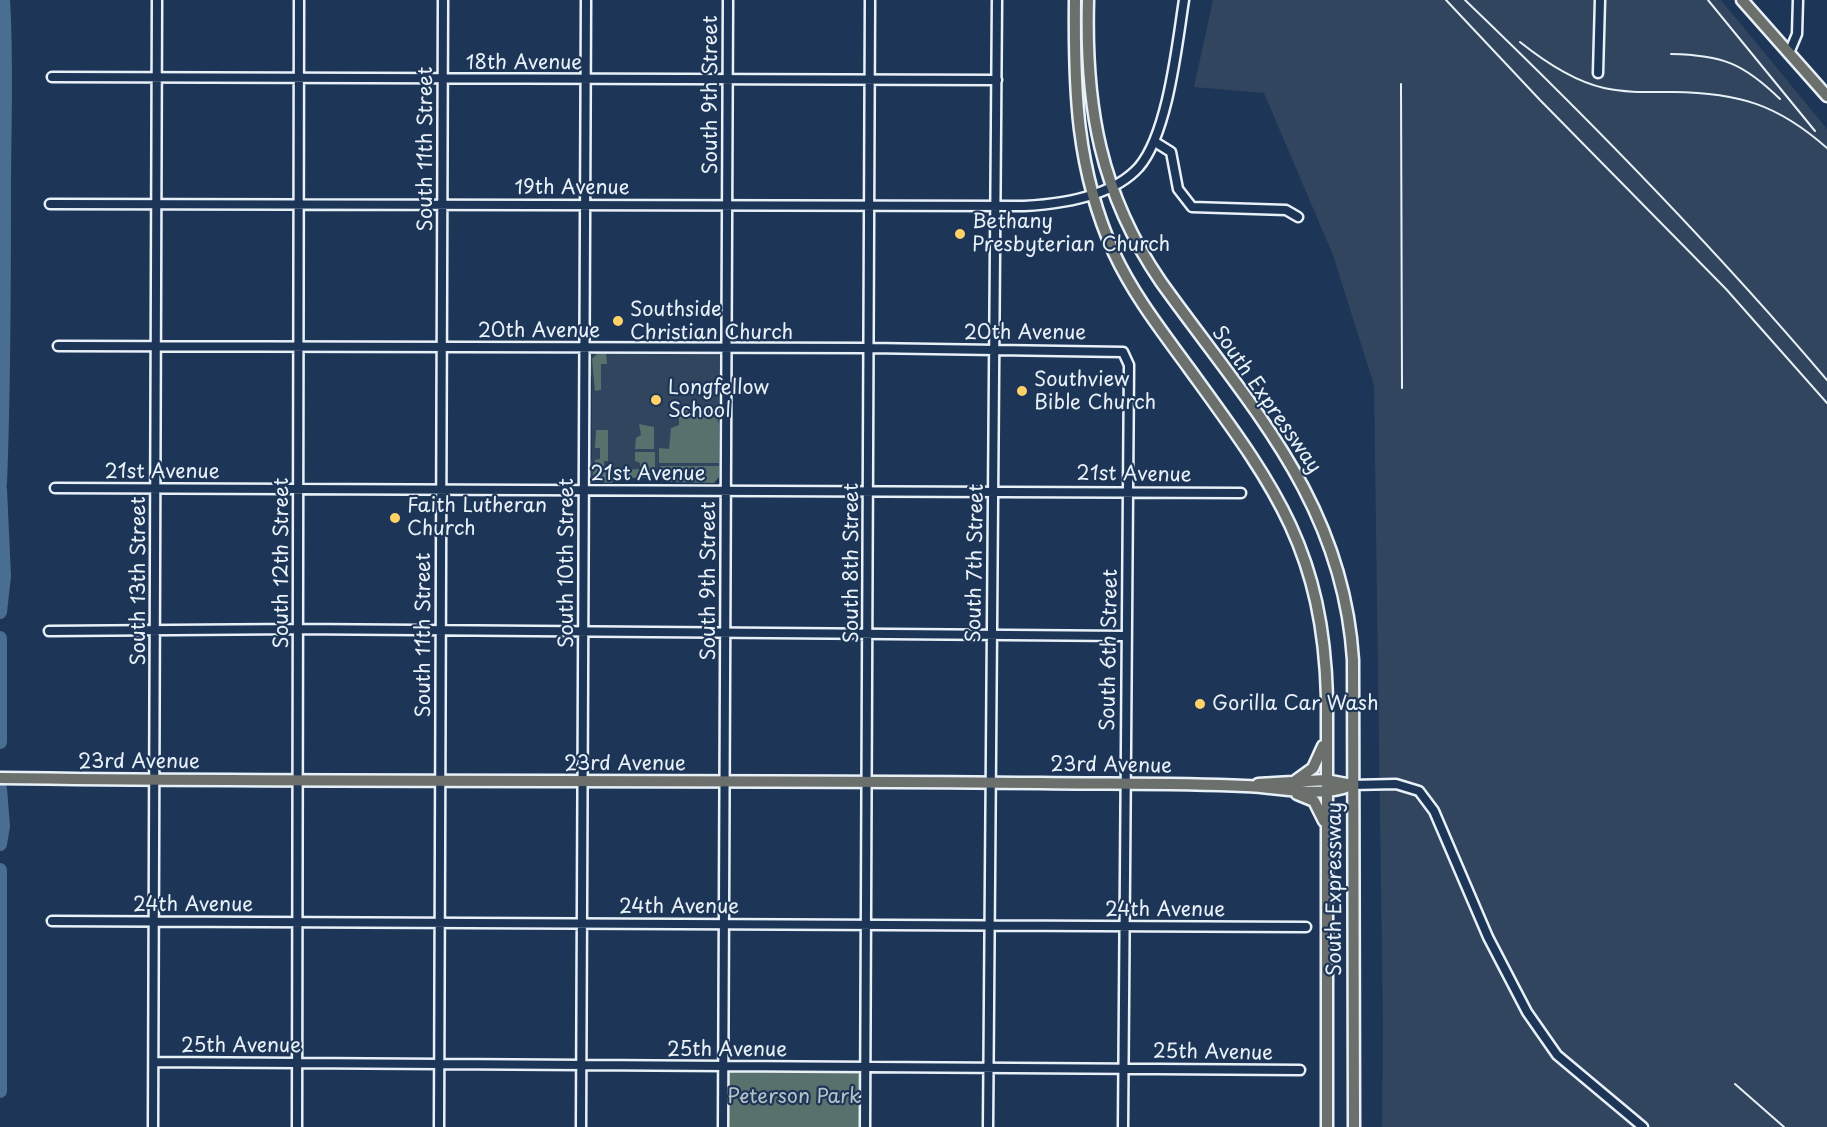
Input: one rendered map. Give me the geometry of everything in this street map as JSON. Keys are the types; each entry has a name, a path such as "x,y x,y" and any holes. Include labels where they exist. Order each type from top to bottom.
{"main road":[{"name":"South Expressway","path":"1075,0 1075,98 1081,148 1108,238 1134,289 1255,460 1294,529 1314,586 1324,638 1327,728 1327,1127"},
{"name":"South Expressway","path":"1088,0 1087,55 1092,107 1110,186 1142,255 1302,480 1324,527 1343,585 1352,633 1354,1127"},
{"path":"1742,0 1825,90"},
{"path":"1295,781 1318,762 1327,728"},
{"name":"23rd Avenue","path":"0,778 1125,784 1250,786 1285,791 1352,785"},
{"name":"23rd Avenue","path":"1250,786 1295,781 1326,786"},
{"path":"1285,791 1314,801 1323,817 1327,834"}],"street":[{"name":"South 13th Street","path":"153,1127 157,0"},
{"name":"South 12th Street","path":"297,1127 299,0"},
{"name":"South 11th Street","path":"439,1127 443,0"},
{"name":"South 10th Street","path":"581,1127 586,0"},
{"name":"South 9th Street","path":"723,1127 728,0"},
{"name":"South 8th Street","path":"865,1127 870,0"},
{"name":"South 7th Street","path":"988,1127 997,0"},
{"path":"1093,194 1137,169 1155,142 1162,117 1184,0"},
{"path":"1599,73 1600,0"},
{"path":"1789,53 1797,34 1798,0"},
{"name":"18th Avenue","path":"52,77 997,80"},
{"path":"1155,142 1167,148 1173,156 1178,189 1192,207 1286,210 1298,217"},
{"name":"19th Avenue","path":"50,204 996,206 1042,205 1093,194"},
{"name":"20th Avenue","path":"58,346 1113,350 1126,355"},
{"name":"South 6th Street","path":"1123,1127 1129,365 1126,355"},
{"name":"21st Avenue","path":"55,488 1241,493"},
{"path":"50,631 155,632 298,629 1126,636"},
{"name":"23rd Avenue","path":"1352,785 1396,784 1419,791 1434,812 1488,937 1527,1012 1557,1055 1643,1127"},
{"name":"24th Avenue","path":"52,921 1306,927"},
{"name":"25th Avenue","path":"154,1062 1300,1070"}],"shaded area":[{"path":"1213,0 1721,0 1827,129 1827,1127 1382,1127 1383,1025 1374,385 1333,255 1264,93 1194,87"},
{"name":"Longfellow School","path":"595,352 719,354 719,477 714,483 671,482 665,477 658,477 617,478 611,483 594,483 589,478 589,463 592,459 592,377 589,373 589,359"}],"green space":[{"path":"597,354 606,354 607,364 601,364 601,390 595,391 592,359"},
{"path":"679,408 714,409 719,424 719,463 659,463 659,448 669,449 671,428 679,425"},
{"path":"639,424 654,427 654,449 635,449 636,438 641,435"},
{"path":"596,430 608,430 608,461 604,461 604,470 610,470 610,474 615,474 617,478 611,483 592,481 595,460 600,459 600,448 595,448"},
{"path":"635,452 655,452 655,477 643,478 641,473 640,478 621,478 621,470 640,469 640,463 635,461"},
{"path":"660,466 719,466 719,477 714,483 671,482 665,477 658,477"},
{"name":"Peterson Park","path":"723,1066 865,1067 865,1127 723,1127"}],"waterway":[{"path":"0,483 4,301 3,0"},
{"path":"0,489 4,576 0,612"},
{"path":"0,638 0,742"},
{"path":"0,789 3,826 0,844"},
{"path":"0,870 0,1091"}],"railway":[{"path":"1446,0 1540,100 1726,289 1827,403"},
{"path":"1465,0 1559,92 1696,233 1827,380"},
{"path":"1708,0 1815,131"},
{"path":"1520,42 1560,70 1581,81 1604,88 1718,95 1756,104 1791,121 1827,148"},
{"path":"1671,54 1704,56 1731,63 1755,77 1780,99"},
{"path":"1401,84 1402,388"},
{"path":"1735,1084 1784,1127"}],"place":[{"name":"Bethany Presbyterian Church","path":"960,234"},
{"name":"Southside Christian Church","path":"618,321"},
{"name":"Southview Bible Church","path":"1022,391"},
{"name":"Longfellow School","path":"656,400"},
{"name":"Faith Lutheran Church","path":"395,518"},
{"name":"Gorilla Car Wash","path":"1200,704"}]}
